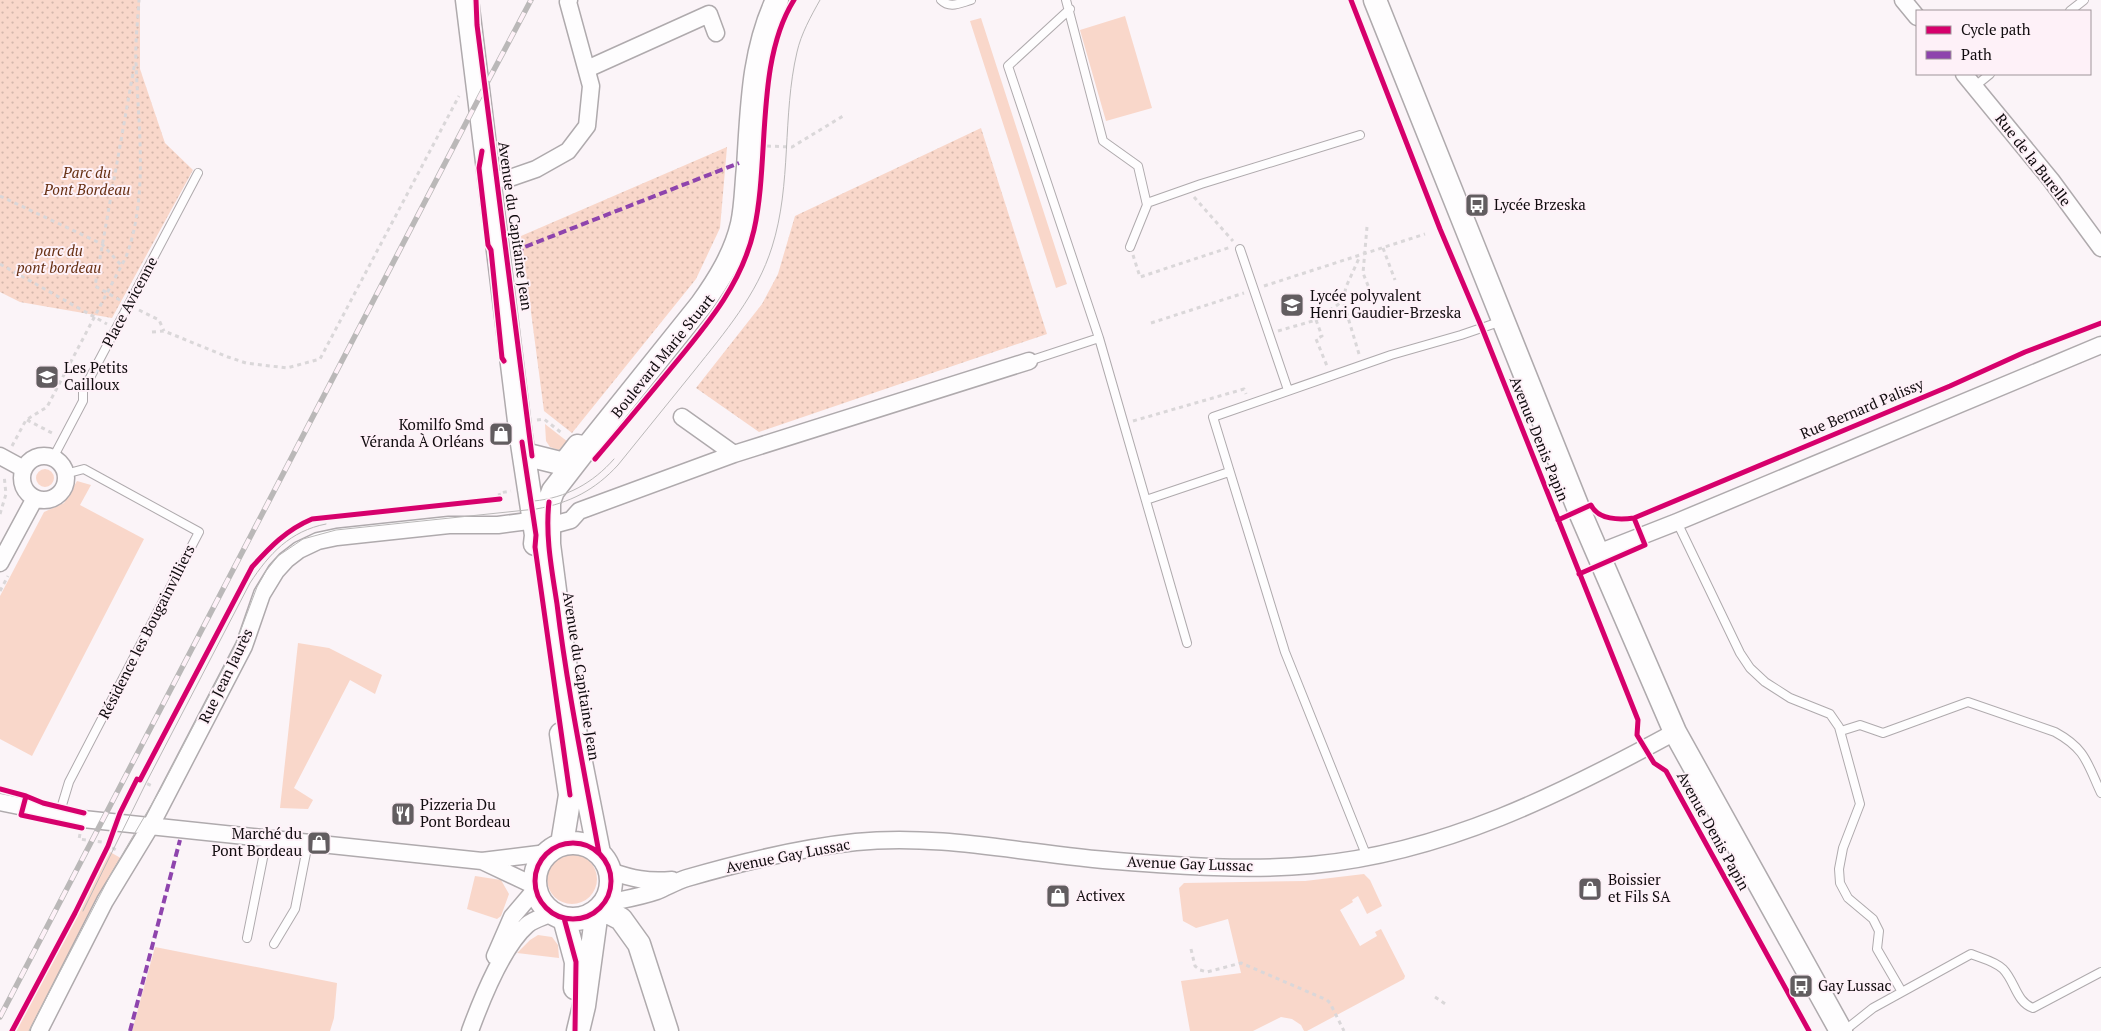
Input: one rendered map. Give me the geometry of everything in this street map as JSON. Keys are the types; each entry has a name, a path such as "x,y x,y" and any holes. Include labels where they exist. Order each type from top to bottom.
{"main road":[{"name":"Avenue du Capitaine Jean","path":"468,0 532,456 549,544 577,742 604,862"},
{"name":"Avenue du Capitaine Jean","path":"476,0 477,25 521,437 543,512 534,547 570,795 554,849"},
{"path":"543,512 564,464 691,304 710,278 727,242 735,208 746,74 754,34 769,0"},
{"name":"Boulevard Marie Stuart","path":"543,512 553,491 568,471 701,305 718,281 733,251 742,224 754,73 764,31 777,0"},
{"name":"Avenue Denis Papin","path":"1375,0 1598,553 1675,732 1842,1031"},
{"path":"532,456 564,464"},
{"path":"576,1031 584,1006 600,908 608,894 611,883 604,862 588,846 575,843 554,849 539,863 535,874 535,888 544,907 558,916 581,918 600,908"},
{"path":"600,908 621,919 639,944 667,1031"},
{"path":"558,916 576,962 576,1031"}],"street":[{"path":"493,180 510,178 536,169 568,151 587,126 592,86 569,0"},
{"path":"1903,0 1916,16"},
{"path":"587,68 709,14 716,33"},
{"name":"Rue de la Burelle","path":"1965,75 2051,180 2101,248"},
{"path":"1598,553 1677,522 2101,344"},
{"name":"Rue Jean Jaurès","path":"39,1031 105,901 150,827 244,646 262,594 276,571 299,550 337,537 449,525 498,524 543,512 571,520 579,510 734,454 1029,361"},
{"path":"682,417 734,454"},
{"path":"46,456 53,458 63,468 65,474 64,487 54,497 41,500 35,498 25,489 22,482 24,469 33,459 46,456"},
{"path":"4,460 24,469"},
{"path":"0,563 35,498"},
{"name":"Avenue Gay Lussac","path":"604,862 633,880 654,881 684,878 777,854 856,842 890,840 951,843 1114,861 1248,867 1312,865 1387,853 1482,826 1564,790 1675,732"},
{"path":"0,802 59,815 117,823 482,861 554,849"},
{"path":"482,861 535,888 512,917 495,956 492,978"},
{"name":"Avenue Gay Lussac","path":"600,908 656,891 684,878"},
{"path":"470,1031 492,978 517,936 528,924 558,916"}],"lane":[{"path":"941,0 943,3 952,6 971,0"},
{"path":"1066,0 1070,9 1103,141 1138,166 1147,203 1130,246"},
{"path":"2071,10 2084,0"},
{"path":"1070,9 1008,66 1099,338 1187,643"},
{"path":"1974,86 1989,75"},
{"path":"1147,203 1360,135"},
{"name":"Place Avicenne","path":"53,458 83,401 83,391 198,173"},
{"path":"1240,249 1288,390"},
{"path":"1367,857 1285,652 1213,417 1362,365 1504,320"},
{"path":"1029,361 1099,338"},
{"name":"Résidence les Bougainvilliers","path":"59,815 68,782 199,532 84,469 65,474"},
{"path":"1146,500 1230,472"},
{"path":"1677,522 1740,653 1750,668 1776,690 1830,714 1841,731 1860,804 1843,848 1839,869 1840,884 1848,898 1873,919 1879,932 1877,949 1902,992"},
{"path":"1841,731 1860,725 1883,733 1968,702 2055,732 2069,740 2079,748 2101,793"},
{"path":"247,938 267,838"},
{"path":"274,944 295,909 308,843"},
{"path":"1842,1031 1873,1008 1971,954 1997,964 2004,970 2024,1005 2033,1008 2101,972"}],"path":[{"path":"0,514 6,494 4,460 26,420 47,406 121,265 133,238 140,185 136,59 139,0"},
{"path":"136,59 131,76 95,286 159,320 164,330"},
{"path":"152,332 164,330 246,363 287,368 320,359 462,91"},
{"path":"763,146 792,147 843,116"},
{"path":"763,155 764,136"},
{"path":"1130,246 1140,277 1236,245 1192,195"},
{"path":"0,196 102,244 121,265"},
{"path":"1368,227 1363,273 1369,288"},
{"path":"1151,323 1425,234"},
{"path":"1383,248 1394,280"},
{"path":"1360,256 1346,287 1343,301 1362,365"},
{"path":"0,264 108,324"},
{"path":"1270,334 1316,320 1343,301"},
{"path":"1316,320 1322,336 1316,339 1331,376"},
{"path":"1124,424 1244,389 1250,404"},
{"path":"534,421 544,419 567,437"},
{"path":"26,420 54,434"},
{"path":"490,500 500,499"},
{"path":"133,788 144,771"},
{"path":"104,854 117,823"},
{"path":"82,828 79,838 102,842 123,854"},
{"path":"1191,949 1195,966 1200,970 1206,972 1241,963 1327,1000 1344,1031"},
{"path":"1435,997 1447,1005"}],"green space":[{"name":"Parc du Pont Bordeau","path":"0,0 140,0 140,69 165,143 193,170 112,318 20,302 0,292"},
{"path":"1125,16 1152,108 1106,121 1080,30"},
{"path":"981,18 1067,284 1056,288 970,21"},
{"path":"981,128 1047,334 759,432 696,388 762,304 778,274 795,216"},
{"path":"727,147 720,228 696,279 572,433 544,411 521,236"},
{"path":"545,424 568,442 559,450 550,447 546,441"},
{"path":"45,469 51,472 54,478 51,484 45,487 39,484 36,478 39,472"},
{"path":"77,481 91,485 80,505 144,539 32,756 0,739 0,596 44,512 64,503"},
{"path":"298,643 329,648 382,675 375,694 350,680 294,788 313,800 308,809 280,808"},
{"path":"110,852 126,861 34,1031 15,1031"},
{"path":"567,854 577,854 590,861 597,874 597,884 590,897 577,904 567,904 558,900 551,893 547,884 547,874 551,865 558,858"},
{"path":"1364,874 1370,880 1382,906 1367,914 1358,896 1352,900 1353,902 1340,910 1360,946 1377,936 1375,932 1381,929 1405,976 1404,979 1307,1031 1304,1031 1301,1025 1292,1019 1281,1017 1253,1031 1190,1031 1181,981 1241,973 1228,919 1196,928 1183,921 1179,888 1184,883 1305,881"},
{"path":"475,876 501,880 509,894 501,916 497,919 467,909"},
{"path":"538,935 552,937 558,945 559,958 517,953"},
{"path":"155,947 337,983 334,1018 330,1031 132,1031"}],"tram line":[{"path":"29,1031 112,872 160,790 234,648 257,587 266,571 278,556 303,539 336,530 536,509 571,499 600,482 618,465 717,342 749,297 766,265 772,247 778,223 785,174 792,76 799,45 820,0"},
{"path":"534,501 557,497 578,488 606,468 614,459"},
{"path":"83,911 146,783 250,583 273,553 291,538 313,527 326,524"}],"railway":[{"path":"0,1017 531,0"}],"marked path":[{"path":"519,256 522,248 739,163"},
{"path":"130,1031 180,840"}],"cycle path":[{"path":"476,0 477,25 532,456"},
{"path":"595,459 708,323 731,288 740,270 754,230 759,202 768,81 782,25 794,0"},
{"path":"1351,0 1440,229 1482,328 1638,720 1637,735 1654,763 1666,771 1809,1031"},
{"path":"482,151 479,168 488,245 491,250 502,358 504,361"},
{"name":"Rue Bernard Palissy","path":"1558,520 1591,505 1599,514 1610,518 1634,518 1950,386 2025,352 2101,323"},
{"path":"522,442 570,795"},
{"path":"12,1031 75,913 108,846 120,813 137,779 140,780 252,567 286,534 312,519 500,499"},
{"path":"549,502 548,541 551,566 576,729 599,853"},
{"path":"1579,574 1645,545 1634,518"},
{"path":"0,789 43,803 84,813"},
{"path":"26,796 21,815 82,828"},
{"path":"573,843 588,846 600,854 608,866 611,881 608,896 600,908 588,916 573,919 558,916 546,908 538,896 535,881 538,866 546,854 558,846 573,843"},
{"path":"564,918 576,962 575,1031"}],"place":[{"name":"Lycée Brzeska","path":"1477,205"},
{"name":"Lycée polyvalent Henri Gaudier-Brzeska","path":"1292,305"},
{"name":"Les Petits Cailloux","path":"47,377"},
{"name":"Komilfo Smd Véranda À Orléans","path":"501,434"},
{"name":"Pizzeria Du Pont Bordeau","path":"403,814"},
{"name":"Marché du Pont Bordeau","path":"319,843"},
{"name":"Boissier et Fils SA","path":"1590,889"},
{"name":"Activex","path":"1058,896"},
{"name":"Gay Lussac","path":"1801,986"}],"park label":[{"name":"parc du pont bordeau","path":"59,260"}]}
